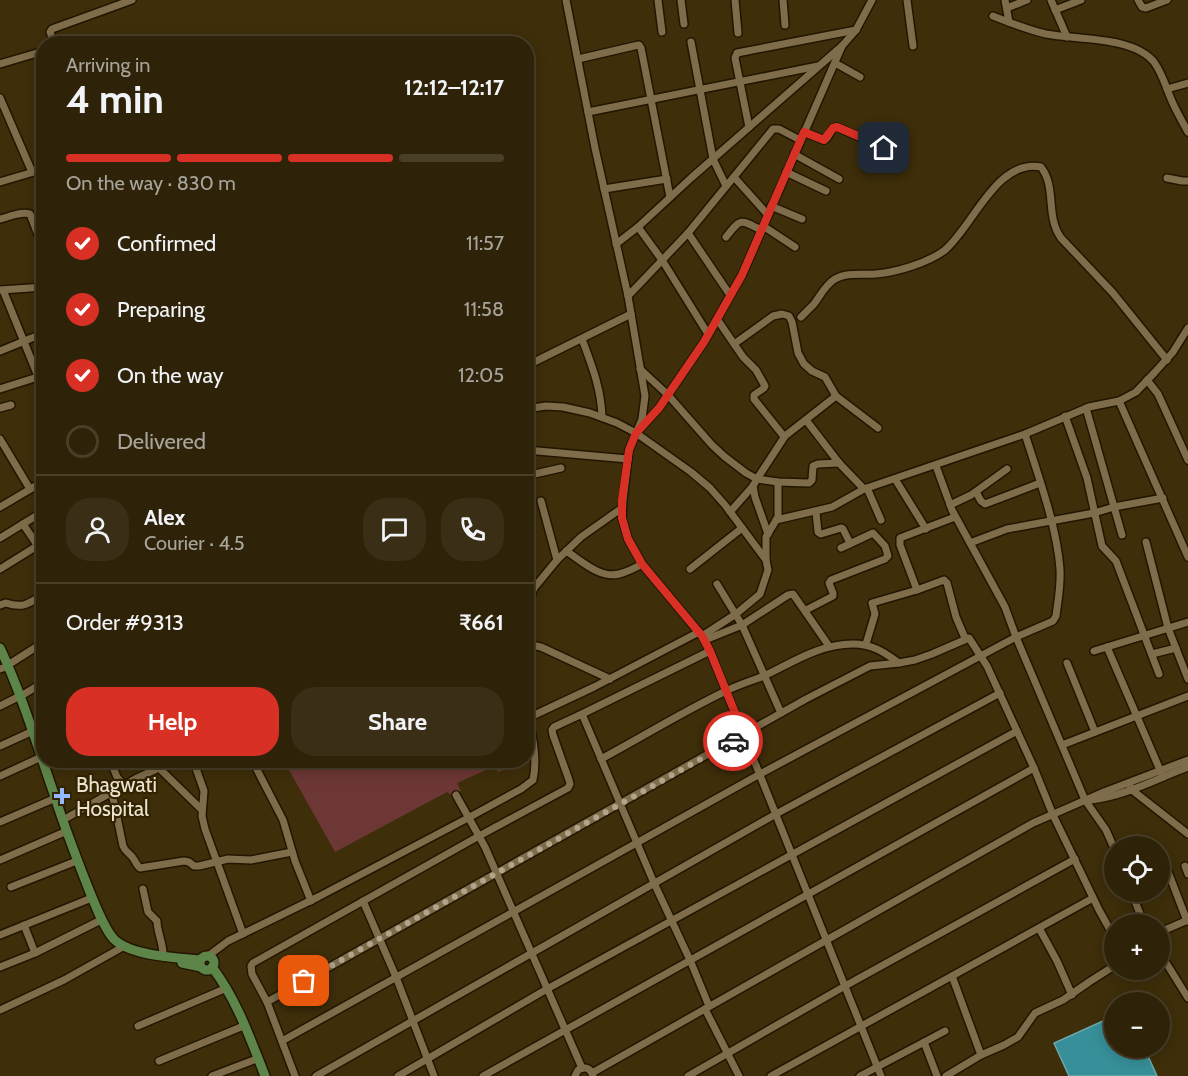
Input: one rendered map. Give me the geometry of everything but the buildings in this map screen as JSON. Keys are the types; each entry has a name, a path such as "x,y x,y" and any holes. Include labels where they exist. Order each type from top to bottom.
{"main road":[{"path":"0,648 3,666 18,697 31,732 36,754"},
{"path":"31,732 36,736"},
{"path":"40,768 51,800 92,897 113,938 123,946 163,957 206,964 232,997 265,1076"},
{"path":"48,768 74,862 99,921 110,940 115,946 149,957 206,964"},
{"path":"206,964 237,1017 260,1076"}],"street":[{"path":"51,36 52,30 132,0"},
{"path":"566,0 628,296 645,396 642,419 629,450 622,508 622,518 628,539 642,564 702,636 710,651 881,1076"},
{"path":"658,0 662,32"},
{"path":"681,0 684,24"},
{"path":"735,0 738,33"},
{"path":"783,0 784,25"},
{"path":"616,244 842,46 856,30 872,0"},
{"path":"907,0 913,46"},
{"path":"1005,0 1009,22"},
{"path":"1007,8 1027,0"},
{"path":"1051,0 1067,37"},
{"path":"1055,10 1081,0"},
{"path":"1138,0 1142,7 1146,8 1167,0"},
{"path":"993,16 1035,31 1124,44 1142,51 1159,71 1188,132"},
{"path":"749,128 735,55 741,51 856,30"},
{"path":"691,42 713,159 726,186"},
{"path":"578,59 639,45 643,51 670,197"},
{"path":"636,433 668,395 717,320 742,275 842,46"},
{"path":"0,64 36,53"},
{"path":"835,63 860,77"},
{"path":"588,112 820,65"},
{"path":"1167,89 1188,82"},
{"path":"0,98 32,172"},
{"path":"804,132 824,140 833,128 837,127 888,150"},
{"path":"628,296 688,233 773,129 778,129 800,140"},
{"path":"795,154 839,179"},
{"path":"801,317 835,278 893,271 915,265 941,252 960,235 990,191 999,182 1020,168 1032,165 1041,166 1050,184 1051,212 1061,238 1113,293 1167,360"},
{"path":"0,182 36,171"},
{"path":"786,172 826,191"},
{"path":"734,177 768,215"},
{"path":"1167,178 1182,182 1188,181"},
{"path":"604,189 667,179"},
{"path":"771,206 802,219"},
{"path":"0,219 27,213 30,214 36,229"},
{"path":"726,237 735,225 744,221 762,228 795,247"},
{"path":"638,227 662,260 708,334"},
{"path":"688,233 730,295"},
{"path":"36,288 2,290 36,367"},
{"path":"534,362 631,314"},
{"path":"734,344 773,316 782,314 789,316 804,364 825,377 836,396 878,428"},
{"path":"717,320 743,357 756,370 764,388 754,395 754,399 785,436"},
{"path":"776,520 837,505 865,488 936,466 1025,434 1086,408 1119,400 1136,392 1167,360 1188,329"},
{"path":"0,351 36,336"},
{"path":"582,339 597,378 602,400 602,417"},
{"path":"640,369 668,395 712,445 738,467 757,479 809,483 812,480 813,466 839,463"},
{"path":"0,389 36,377"},
{"path":"1147,380 1158,394 1188,460"},
{"path":"730,512 753,486 785,436 836,396"},
{"path":"1119,400 1188,557"},
{"path":"0,408 11,405"},
{"path":"534,408 563,407 590,413 636,433 700,479 718,497 766,560"},
{"path":"1086,408 1122,535"},
{"path":"1065,416 1087,478 1102,546 1116,561 1160,674"},
{"path":"806,420 839,463 865,488 881,519"},
{"path":"282,1041 760,774 981,655 1053,621 1056,616 1060,570 1051,521 1025,434"},
{"path":"0,438 3,452 30,489"},
{"path":"534,451 628,459"},
{"path":"936,466 955,517 1005,607 1085,800 1109,836"},
{"path":"534,474 561,468"},
{"path":"950,505 976,492 1007,469"},
{"path":"895,479 926,529"},
{"path":"534,715 702,636 736,614 760,594 768,570 765,542 778,513 778,482"},
{"path":"976,492 985,504 1040,483"},
{"path":"0,507 36,486"},
{"path":"753,486 768,534"},
{"path":"970,543 1001,531 1163,498"},
{"path":"541,501 557,560"},
{"path":"534,588 557,560 581,537 622,508"},
{"path":"816,512 819,533 841,528 850,543"},
{"path":"0,538 36,516"},
{"path":"917,590 899,542 900,538 955,517"},
{"path":"23,524 36,544"},
{"path":"690,569 742,528"},
{"path":"806,610 833,596 829,583 831,580 888,556 886,547 873,533 842,548"},
{"path":"1146,542 1168,628 1188,680"},
{"path":"0,569 36,547"},
{"path":"566,551 598,572 607,575 620,574 642,564"},
{"path":"866,644 875,614 872,603 917,590 941,580 945,581 965,638"},
{"path":"717,584 742,625 781,713"},
{"path":"702,636 742,625 791,594 795,595 806,610 829,646"},
{"path":"0,605 6,603 20,606 36,599"},
{"path":"1094,651 1188,622"},
{"path":"267,1002 781,713 870,666 915,660 965,638 971,639 987,666 1053,815 1104,918"},
{"path":"601,759 726,691 829,646 866,644 899,663"},
{"path":"534,646 610,679"},
{"path":"3,666 36,647"},
{"path":"1107,647 1161,774"},
{"path":"1152,654 1176,648"},
{"path":"296,1076 267,1002 251,970 253,963 568,788 570,784 552,730 554,727 710,651"},
{"path":"1067,663 1095,732"},
{"path":"0,706 36,687"},
{"path":"316,1076 776,814 1000,693"},
{"path":"1062,745 1188,696"},
{"path":"582,714 654,883 690,960 707,1007 739,1076"},
{"path":"398,1076 547,989 1017,731"},
{"path":"0,746 31,732"},
{"path":"206,964 228,941 311,901 521,789 532,780 535,770 534,758"},
{"path":"0,776 36,759"},
{"path":"582,1068 586,1068 592,1074 1033,823 1085,800 1161,774 1188,760"},
{"path":"1161,774 1188,767"},
{"path":"113,768 124,785"},
{"path":"196,768 204,791 202,816 205,829 243,934"},
{"path":"256,768 283,820 292,852 311,901"},
{"path":"483,1076 1034,768"},
{"path":"63,820 124,785 160,769 202,810"},
{"path":"1130,786 1188,834"},
{"path":"112,793 123,846 141,868 184,861 199,866 231,858 251,860 292,852"},
{"path":"456,795 479,836 582,1068"},
{"path":"0,822 51,800"},
{"path":"0,860 65,832"},
{"path":"688,1076 1075,859"},
{"path":"11,887 74,862"},
{"path":"1185,866 1188,874"},
{"path":"1170,875 1188,920 1170,928"},
{"path":"143,890 148,912 157,922 164,950 163,957"},
{"path":"771,1076 1093,898"},
{"path":"0,935 89,899"},
{"path":"363,901 396,977 434,1076"},
{"path":"0,967 35,953 99,921"},
{"path":"24,925 35,953"},
{"path":"1039,928 1072,995"},
{"path":"0,1010 64,980 121,948"},
{"path":"1170,967 1185,987 1188,998"},
{"path":"946,1076 1018,1037 1035,1013 1072,995 1104,972"},
{"path":"952,976 981,1055"},
{"path":"138,1026 222,990"},
{"path":"159,1061 241,1027"},
{"path":"861,1076 945,1030"},
{"path":"924,1042 936,1076"},
{"path":"212,1076 254,1060"},
{"path":"575,1076 582,1068"}],"shaded area":[{"path":"288,768 491,768 457,783 461,791 451,795 447,792 335,852"},
{"path":"496,768 509,768 498,772"}],"water":[{"path":"1104,1020 1104,1058 1149,1058 1157,1076 1069,1076 1054,1043"}],"way so far":[{"path":"304,981 733,741"}],"place":[{"name":"Bhagwati Hospital","path":"62,796"}],"route":[{"path":"733,741 744,735 710,651 699,632 642,564 628,539 622,518 622,500 629,450 636,433 659,408 704,342 742,275 804,132 824,140 833,128 837,127 884,148"}]}
